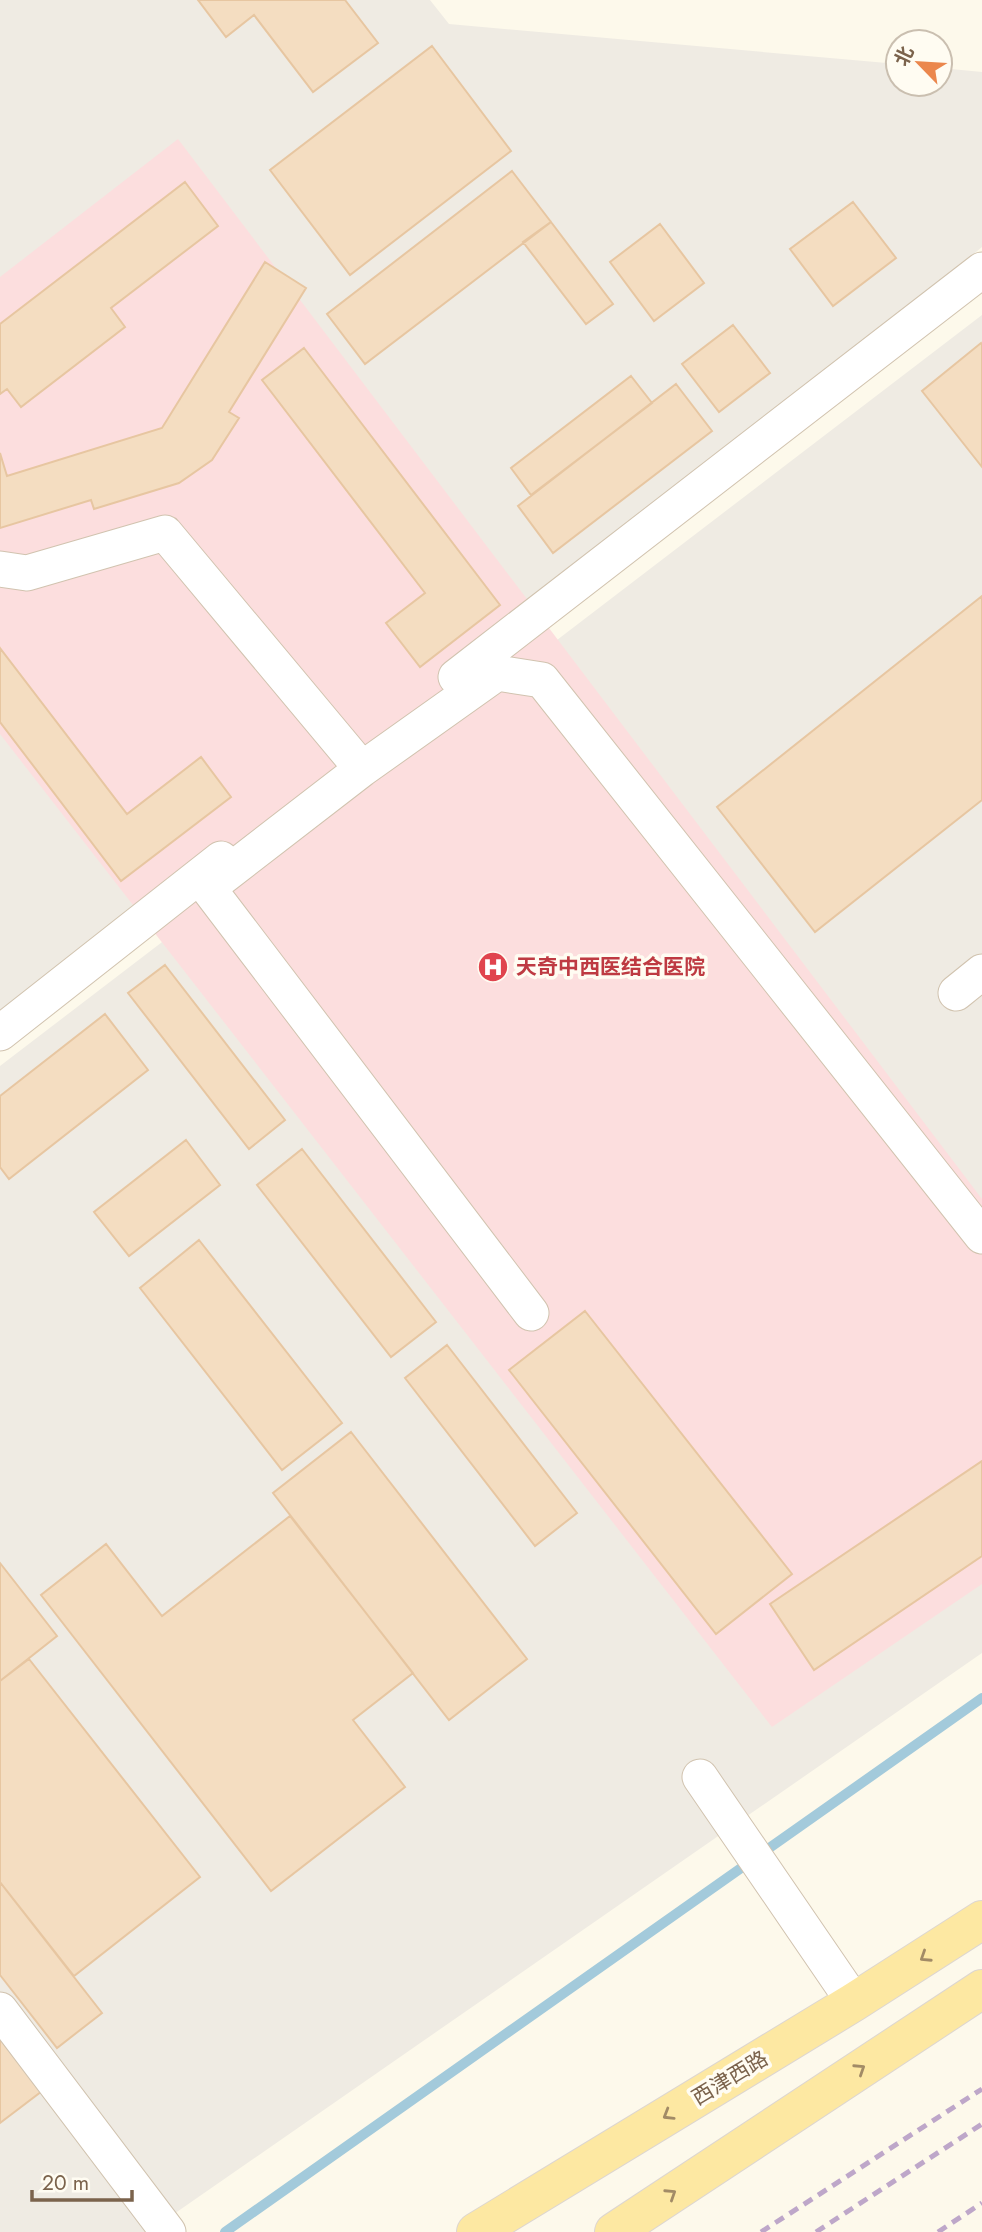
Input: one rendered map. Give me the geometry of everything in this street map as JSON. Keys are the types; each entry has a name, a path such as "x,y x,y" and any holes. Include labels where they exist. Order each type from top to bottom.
{"main road":[{"name":"西津西路","path":"475,2232 854,2002 982,1920"},
{"path":"614,2232 982,1989"}],"street":[{"path":"0,1034 357,763 982,270"},
{"path":"0,569 27,573 165,533 357,763"},
{"path":"531,1314 208,888 357,763 498,673 542,680 982,1237"},
{"path":"700,1777 854,2002"},
{"path":"0,2010 168,2231"}],"shaded area":[{"path":"0,0 430,0 449,24 884,63 884,98 954,98 954,69 982,72 982,247 0,1046"},
{"name":"天奇中西医结合医院","path":"178,139 982,1199 982,1584 772,1727 0,734 0,277"},
{"path":"982,315 982,1653 148,2232 0,2232 0,1066"}],"building":[{"path":"198,0 345,0 378,43 313,92 254,15 226,37"},
{"path":"432,46 511,151 350,275 270,170"},
{"path":"512,171 551,222 365,364 327,314"},
{"path":"185,182 218,226 111,308 125,327 21,407 7,389 0,394 0,324"},
{"path":"853,202 896,258 833,306 790,249"},
{"path":"551,222 613,304 586,324 523,242"},
{"path":"660,224 704,283 654,321 610,262"},
{"path":"265,262 306,288 229,412 239,418 212,460 179,483 94,509 91,500 0,528 0,453 7,476 162,428"},
{"path":"733,325 770,373 719,412 682,364"},
{"path":"981,343 982,345 982,467 922,391"},
{"path":"304,348 500,605 420,667 386,623 425,593 262,380"},
{"path":"631,376 652,403 531,495 511,468"},
{"path":"676,384 712,431 553,553 518,506"},
{"path":"982,596 982,800 815,932 717,807"},
{"path":"0,648 127,814 201,757 231,797 121,881 0,722"},
{"path":"165,965 285,1120 249,1149 128,993"},
{"path":"105,1014 148,1070 9,1179 0,1167 0,1096"},
{"path":"186,1140 220,1185 129,1256 94,1212"},
{"path":"302,1149 436,1322 391,1357 257,1185"},
{"path":"199,1240 342,1423 282,1470 140,1288"},
{"path":"585,1311 792,1574 716,1634 509,1370"},
{"path":"447,1345 577,1513 535,1546 405,1378"},
{"path":"351,1432 527,1659 449,1720 273,1493"},
{"path":"982,1461 982,1556 814,1670 770,1604"},
{"path":"290,1516 413,1673 353,1720 405,1787 271,1891 41,1595 106,1544 162,1616"},
{"path":"0,1563 57,1636 0,1681"},
{"path":"29,1659 200,1877 74,1976 0,1882 0,1681"},
{"path":"0,1882 102,2013 57,2048 0,1975"},
{"path":"0,2028 46,2088 0,2123"}],"waterway":[{"path":"225,2232 982,1698"}],"railway":[{"path":"761,2232 982,2089"},
{"path":"816,2232 982,2124"},
{"path":"938,2232 982,2203"}],"place":[{"name":"天奇中西医结合医院","path":"493,967"}]}
